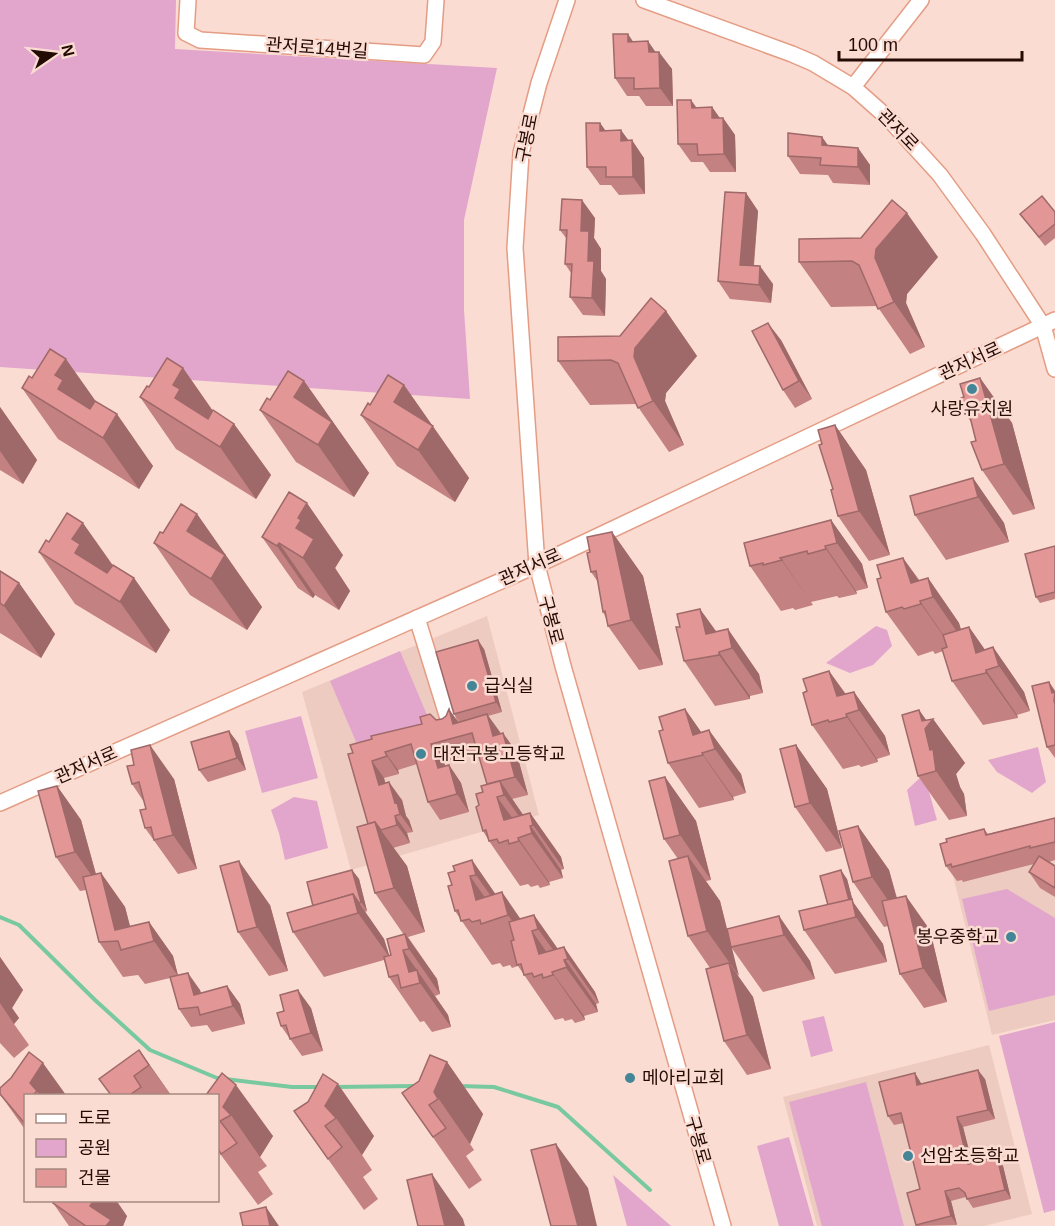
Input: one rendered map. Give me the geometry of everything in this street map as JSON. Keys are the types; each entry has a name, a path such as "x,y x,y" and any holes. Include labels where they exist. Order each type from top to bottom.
{"street":[{"name":"관저로14번길","path":"188,0 186,33 200,40 424,55 433,42 436,0"},
{"name":"구봉로","path":"567,0 539,83 521,153 515,248 537,565 563,666 723,1226"},
{"name":"관저로","path":"644,0 813,63 853,87 889,119 940,175 1049,323 1055,369"},
{"path":"853,87 921,0"},
{"name":"관저서로","path":"0,803 537,565 1049,323"},
{"path":"417,618 451,728"}],"shaded area":[{"name":"대전구봉고등학교","path":"487,616 539,815 351,870 302,692"},
{"name":"봉우중학교","path":"1055,828 1055,1020 992,1035 948,855"},
{"name":"선암초등학교","path":"989,1045 1032,1214 984,1226 817,1226 783,1097"}],"green space":[{"path":"0,0 176,0 175,49 497,68 464,220 464,310 470,399 0,367"},
{"path":"876,626 887,630 892,646 873,665 850,673 826,663"},
{"path":"400,651 430,722 360,751 330,681"},
{"path":"301,716 318,778 262,793 245,731"},
{"path":"1038,747 1046,782 1032,793 997,772 988,760"},
{"path":"924,774 937,820 915,826 907,790"},
{"path":"294,797 317,801 328,848 285,860 271,810"},
{"path":"1007,889 1055,918 1055,995 989,1011 962,899"},
{"path":"824,1016 833,1051 811,1057 802,1021"},
{"path":"1055,1022 1055,1210 1044,1213 999,1036"},
{"path":"866,1082 904,1226 822,1226 789,1102"},
{"path":"789,1137 814,1226 779,1226 757,1146"},
{"path":"613,1175 671,1226 627,1226"}],"building":[{"path":"613,34 628,34 628,42 648,41 649,52 659,52 660,88 634,89 634,78 615,78"},
{"path":"677,100 691,100 692,108 712,107 712,118 723,118 724,154 698,155 697,144 678,144"},
{"path":"586,123 600,123 600,131 621,130 621,141 632,140 633,177 606,177 606,167 587,167"},
{"path":"788,133 822,137 822,145 858,148 858,167 820,165 821,158 788,156"},
{"path":"725,192 746,193 740,265 760,266 759,285 718,281"},
{"path":"1042,196 1055,212 1055,224 1039,237 1020,214"},
{"path":"562,199 582,200 581,231 589,231 588,261 594,261 592,298 570,297 572,264 565,264 567,230 560,230"},
{"path":"892,200 907,213 876,249 875,258 894,302 878,309 859,265 852,261 799,262 799,239 861,238"},
{"path":"651,298 666,311 635,348 634,357 653,401 638,408 618,363 611,360 558,361 558,337 620,336"},
{"path":"768,323 799,381 783,390 752,331"},
{"path":"50,349 66,359 55,375 63,380 58,389 90,409 95,401 117,414 103,438 22,388 29,376 32,378"},
{"path":"167,358 183,368 173,385 180,389 175,398 208,419 213,410 234,424 220,447 140,397"},
{"path":"288,371 304,381 294,397 332,422 318,445 260,410 267,398 270,400"},
{"path":"388,375 404,385 394,402 433,426 418,450 361,415 368,403 370,405"},
{"path":"980,378 1004,464 982,470 971,442 976,441 969,413 965,414 961,398 964,397 960,384"},
{"path":"835,425 859,511 838,516 831,490 833,489 819,445 822,444 818,430"},
{"path":"973,478 978,497 915,515 910,496"},
{"path":"289,492 307,503 298,518 301,520 296,528 314,539 303,558 279,543 277,546 262,537"},
{"path":"181,504 197,514 187,531 225,555 211,579 154,543"},
{"path":"67,513 83,523 72,539 80,544 75,553 107,573 113,565 134,578 120,602 39,552 46,540 49,542"},
{"path":"831,520 837,543 808,554 807,551 763,565 763,563 750,566 744,543"},
{"path":"612,532 631,620 608,626 605,611 603,612 596,571 591,572 587,553 590,552 587,537"},
{"path":"1055,546 1055,592 1036,597 1025,554"},
{"path":"903,558 911,583 928,578 933,597 920,601 921,604 886,612 877,579 881,578 877,565"},
{"path":"0,571 19,583 4,606 0,603"},
{"path":"700,609 706,634 728,629 732,648 719,652 719,655 684,661 676,627 680,627 677,614"},
{"path":"969,627 976,653 993,647 999,666 986,670 986,673 952,681 942,649 947,647 943,635"},
{"name":"급식실","path":"478,640 496,702 454,714 436,652"},
{"path":"829,671 837,696 854,692 859,710 846,714 847,717 812,725 803,693 807,691 803,679"},
{"path":"1049,682 1052,693 1055,692 1055,745 1047,747 1032,686"},
{"path":"449,709 453,724 487,714 493,736 503,733 515,777 487,784 472,733 431,744 438,768 449,765 457,794 428,802 411,744 385,752 387,756 372,761 379,785 389,782 400,814 395,816 397,825 381,830 375,822 368,824 348,754 353,753 350,745 372,739 371,736 422,724 420,717 430,714 436,720 442,719"},
{"path":"685,709 693,735 709,730 715,749 702,753 703,755 668,763 659,731 663,730 659,717"},
{"path":"919,710 922,721 933,719 925,729 930,750 933,749 936,771 918,776 902,715"},
{"path":"229,731 237,758 199,770 191,742"},
{"path":"150,745 173,835 154,840 151,827 145,828 140,810 146,809 139,782 132,784 127,766 134,765 131,750"},
{"path":"796,745 810,803 795,807 780,749"},
{"path":"665,777 680,835 664,839 649,781"},
{"path":"500,781 504,795 497,797 504,820 530,813 533,825 530,826 532,833 509,844 508,840 499,843 497,839 489,841 486,830 483,831 476,807 479,805 476,794 483,792 481,786"},
{"path":"57,786 75,852 56,857 38,791"},
{"path":"1055,818 1055,842 1030,848 1030,846 952,867 951,864 946,866 940,844 947,842 946,839 984,829 986,835"},
{"path":"375,822 394,888 375,893 357,827"},
{"path":"858,826 872,877 853,882 839,831"},
{"path":"688,856 707,931 688,936 669,861"},
{"path":"1039,856 1055,866 1055,888 1029,872"},
{"path":"472,860 476,875 470,876 476,900 502,892 508,915 481,924 480,920 461,921 458,910 455,911 448,886 452,885 448,873 455,871 453,866"},
{"path":"239,861 257,927 238,932 220,866"},
{"path":"352,870 361,902 359,903 353,894 313,906 307,882"},
{"path":"841,870 849,900 828,905 820,876"},
{"path":"101,873 115,930 149,922 154,941 121,950 118,941 99,942 83,877"},
{"path":"353,894 358,913 293,932 287,913"},
{"path":"906,896 923,968 900,974 882,901"},
{"path":"852,899 856,917 804,930 799,911"},
{"path":"534,915 538,929 532,931 539,954 564,947 568,959 564,960 567,967 543,978 542,974 534,977 532,973 524,975 521,964 517,965 511,941 514,940 509,922"},
{"path":"779,916 784,935 731,947 727,929"},
{"path":"405,934 409,949 403,950 409,972 417,970 420,983 401,988 398,975 389,977 384,957 391,955 387,939"},
{"path":"729,963 747,1035 724,1041 706,969"},
{"path":"188,973 194,995 227,986 233,1006 200,1015 198,1007 179,1009 170,977"},
{"path":"298,990 311,1033 290,1039 286,1025 281,1026 277,1013 284,1011 280,995"},
{"path":"139,1050 149,1065 134,1076 141,1087 131,1094 110,1094 99,1079"},
{"path":"29,1052 43,1063 30,1083 37,1091 34,1094 24,1094 24,1123 0,1094 0,1088 11,1078"},
{"path":"430,1055 447,1062 434,1092 438,1099 429,1105 446,1128 433,1137 402,1093 419,1081"},
{"path":"978,1070 988,1110 957,1117 968,1164 997,1157 1005,1190 967,1199 965,1193 959,1188 945,1191 951,1216 916,1225 907,1193 920,1189 901,1113 888,1116 879,1082 915,1073 917,1085"},
{"path":"222,1073 236,1085 223,1107 231,1115 220,1121 237,1143 221,1154 219,1150 219,1094 207,1094"},
{"path":"323,1074 338,1084 325,1106 336,1118 325,1126 342,1147 328,1159 294,1111 308,1102"},
{"path":"556,1144 578,1226 551,1226 531,1150"},
{"path":"432,1174 445,1226 418,1226 407,1180"},
{"path":"93,1202 90,1206 111,1220 106,1226 86,1226 53,1203"},
{"path":"266,1207 270,1226 243,1226 240,1213"}],"waterway":[{"path":"0,917 19,925 150,1050 217,1078 292,1087 319,1087"},
{"path":"336,1087 415,1086"},
{"path":"459,1086 494,1087 558,1107 650,1190"}],"place":[{"name":"사랑유치원","path":"972,389"},
{"name":"급식실","path":"472,686"},
{"name":"대전구봉고등학교","path":"421,754"},
{"name":"봉우중학교","path":"1011,937"},
{"name":"메아리교회","path":"630,1078"},
{"name":"선암초등학교","path":"908,1156"}]}
